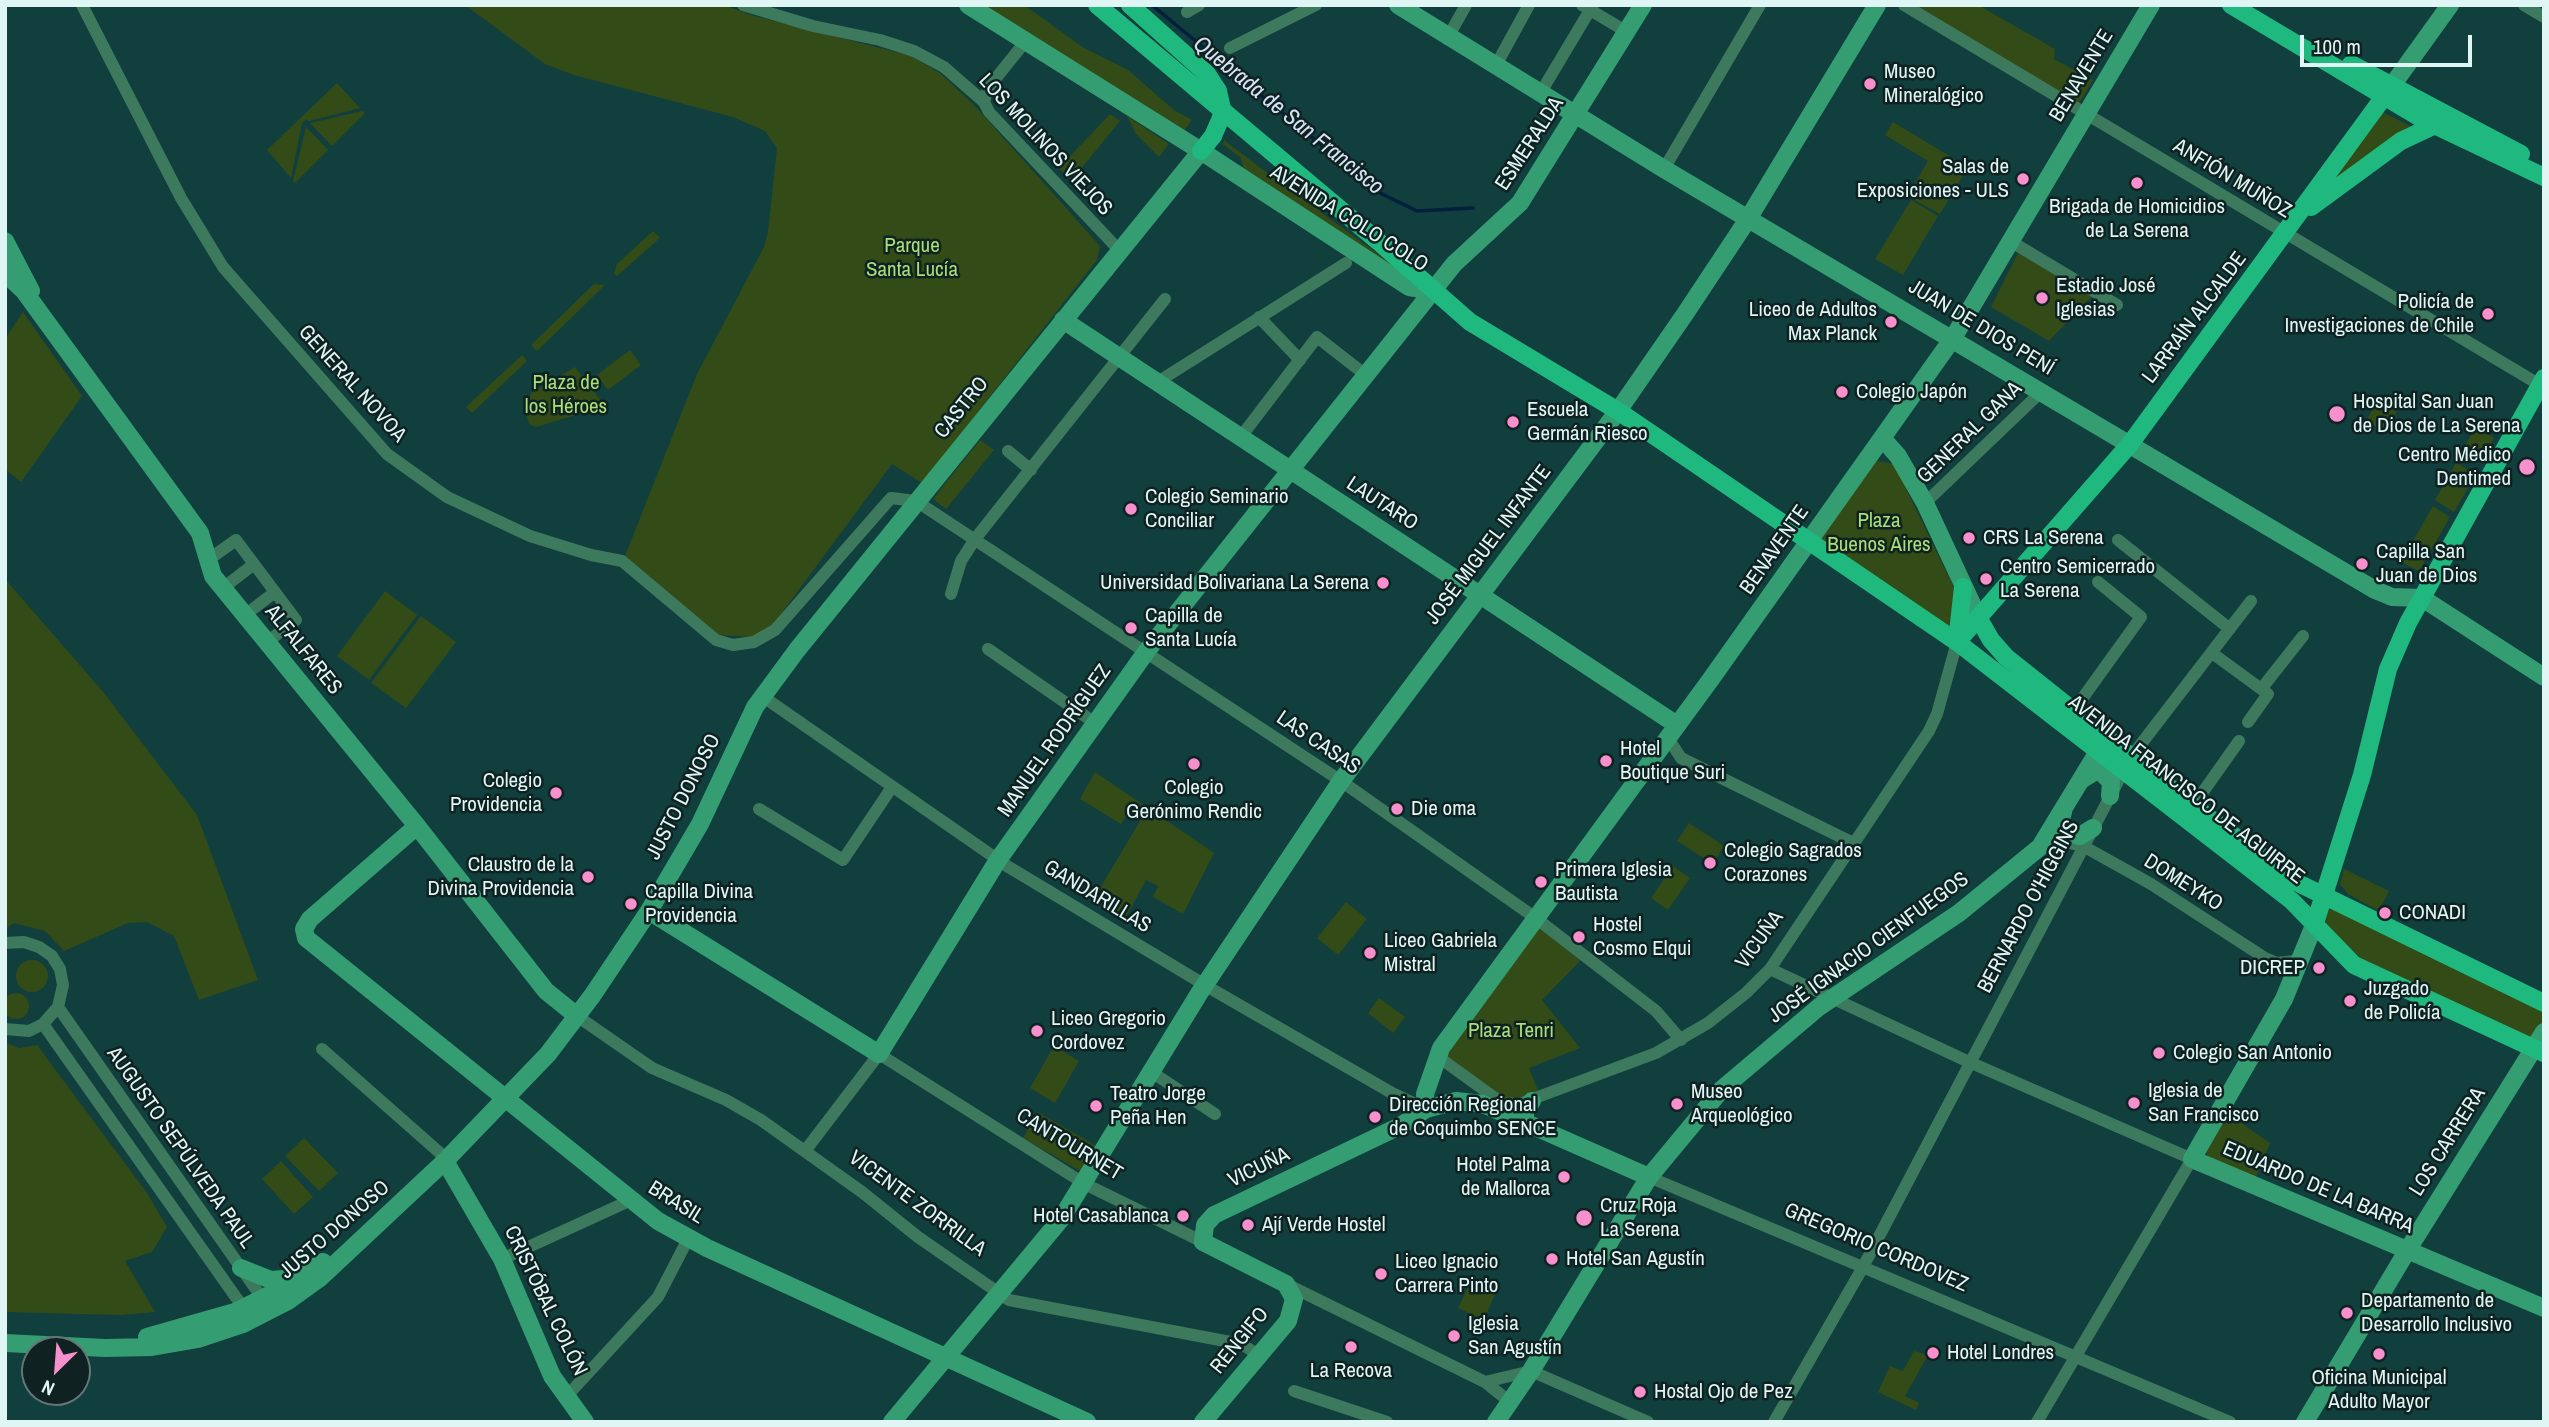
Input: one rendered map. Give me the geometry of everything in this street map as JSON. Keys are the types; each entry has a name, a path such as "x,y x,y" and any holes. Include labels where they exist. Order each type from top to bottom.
{"main road":[{"path":"1097,5 1169,42"},
{"path":"1097,5 1434,291"},
{"path":"1130,5 1207,74 1218,91 1223,113 1213,136 1201,151"},
{"path":"2231,5 2387,92 2544,165"},
{"path":"2252,5 2435,125 2544,177"},
{"name":"LARRAÍN ALCALDE","path":"1957,642 2130,444 2286,234 2387,92"},
{"path":"2299,216 2401,141 2435,125"},
{"name":"AVENIDA COLO COLO","path":"1434,291 1470,322 1618,411 1808,541"},
{"path":"2315,923 2375,729 2385,679 2422,598 2542,382"},
{"name":"AVENIDA FRANCISCO DE AGUIRRE","path":"1808,541 1957,642 2098,750"},
{"path":"1957,642 1963,587"},
{"name":"AVENIDA FRANCISCO DE AGUIRRE","path":"1979,619 1998,649 2074,710 2125,759 2292,901 2315,923 2337,951 2354,965 2539,1051"},
{"path":"2098,750 2125,759"},
{"name":"AVENIDA FRANCISCO DE AGUIRRE","path":"2125,759 2298,883 2544,1003"}],"street":[{"name":"GENERAL NOVOA","path":"82,5 181,198 223,267 387,454 447,497 530,536 591,555 622,561 716,640 733,645 754,642 775,631 891,498 916,501"},
{"name":"LOS MOLINOS VIEJOS","path":"743,5 914,51 944,67 984,102 989,112 1119,250"},
{"name":"AVENIDA COLO COLO","path":"968,5 1201,151 1409,287 1434,291"},
{"path":"1187,12 1199,5"},
{"path":"1230,48 1289,11 1316,5"},
{"path":"1447,39 1466,5"},
{"path":"1494,67 1530,5"},
{"name":"ESMERALDA","path":"1434,291 1460,258 1520,202 1643,5"},
{"path":"1664,169 1760,5"},
{"name":"JOSÉ MIGUEL INFANTE","path":"892,1422 1048,1237 1085,1184 1150,1071 1205,984 1341,781 1618,411 1748,219 1877,5"},
{"name":"ANFIÓN MUÑOZ","path":"1904,5 2286,234 2542,382"},
{"name":"BENAVENTE","path":"1426,1109 1425,1094 1437,1056 1953,338 2151,5"},
{"name":"LARRAÍN ALCALDE","path":"2387,92 2450,5"},
{"path":"2524,5 2544,17"},
{"name":"JUAN DE DIOS PENÍ","path":"1402,7 1447,39 1664,169 2384,595 2422,598 2544,677"},
{"path":"1544,87 1588,7 1627,32"},
{"path":"984,102 988,88 1025,42"},
{"name":"CASTRO","path":"762,696 916,501 1201,151"},
{"path":"5,241 43,317"},
{"path":"2010,241 2117,305"},
{"path":"1156,383 1346,263"},
{"name":"ALFALFARES","path":"5,273 24,291 200,533 213,576 417,826 546,991 578,1017"},
{"name":"MANUEL RODRÍGUEZ","path":"805,1152 879,1054 998,860 1146,652 1434,291"},
{"path":"951,594 961,561 975,539 1165,299"},
{"path":"1259,317 1300,360"},
{"name":"LAUTARO","path":"1062,320 1290,472 1480,594 1673,731 1681,758 1853,843"},
{"path":"1240,438 1317,337 1367,376"},
{"name":"GENERAL GANA","path":"1925,503 2042,391"},
{"name":"AVENIDA FRANCISCO DE AGUIRRE","path":"1883,439 1898,456 1925,503 1979,619"},
{"path":"1008,451 1031,470"},
{"name":"LAS CASAS","path":"916,501 1341,781 1537,919 1656,1011 1681,1040"},
{"path":"208,560 236,540 296,620 267,642"},
{"path":"2118,540 2230,629"},
{"path":"223,588 254,564"},
{"path":"2074,710 2141,617 2098,582"},
{"path":"245,615 275,592"},
{"name":"BERNARDO O'HIGGINS","path":"1773,1422 1863,1267 2110,796 2125,759 2251,601"},
{"path":"2262,688 2304,636"},
{"name":"VICUÑA","path":"1437,1056 1502,1103 1510,1105 1532,1101 1681,1040 1746,993 1770,969 1934,721 1957,642"},
{"path":"988,649 1095,723"},
{"path":"2211,653 2262,688 2267,697 2248,722"},
{"name":"GANDARILLAS","path":"762,696 998,860 1392,1093 1426,1109"},
{"name":"JUSTO DONOSO","path":"5,1343 82,1347 160,1334 247,1314 320,1278 404,1200 501,1096 548,1054 578,1017 649,911 700,824 762,696"},
{"path":"2193,806 2239,741"},
{"name":"JOSÉ IGNACIO CIENFUEGOS","path":"1496,1422 1531,1371 1649,1177 1731,1080 1832,998 1959,914 2040,847 2098,750"},
{"path":"2081,780 2094,772 2101,772 2111,782 2110,796"},
{"path":"759,809 843,860 892,787"},
{"path":"2063,812 2061,820 2066,832 2080,836 2093,828"},
{"name":"BRASIL","path":"417,826 310,919 303,929 306,938 629,1201 688,1239 1087,1422"},
{"name":"DOMEYKO","path":"2040,847 2060,841 2083,846 2151,884 2265,958 2277,963 2302,960"},
{"name":"CANTOURNET","path":"649,911 1085,1184 1485,1382 1510,1402"},
{"path":"2036,1422 2284,999 2315,923"},
{"path":"5,943 24,942 39,947 51,956 60,970 63,985 58,1007 43,1024 29,1031 5,1029"},
{"name":"EDUARDO DE LA BARRA","path":"1770,969 1969,1062 2544,1308"},
{"name":"AUGUSTO SEPÚLVEDA PAUL","path":"58,1007 267,1305"},
{"name":"VICENTE ZORRILLA","path":"578,1017 652,1068 746,1111 918,1237 1001,1294 1019,1303 1241,1344 1259,1355"},
{"name":"AUGUSTO SEPÚLVEDA PAUL","path":"43,1024 247,1314"},
{"name":"LOS CARRERA","path":"2305,1422 2407,1251 2539,1051 2544,1032"},
{"name":"CRISTÓBAL COLÓN","path":"322,1049 443,1157 502,1259 537,1345 566,1396 585,1422"},
{"path":"1150,1071 1215,1114"},
{"name":"VICUÑA","path":"1203,1242 1205,1225 1214,1215 1402,1125 1426,1109 1470,1100 1506,1114"},
{"path":"1529,1125 1525,1119 1525,1110 1532,1101"},
{"name":"GREGORIO CORDOVEZ","path":"1506,1114 2230,1422"},
{"name":"JUSTO DONOSO","path":"267,1305 382,1212 443,1157"},
{"path":"404,1200 429,1188 444,1186 462,1190"},
{"path":"502,1259 629,1201"},
{"path":"184,1225 202,1212"},
{"path":"566,1396 653,1303 688,1239"},
{"path":"241,1268 271,1280 303,1276"},
{"name":"RENGIFO","path":"1203,1422 1292,1313 1294,1299 1286,1284"},
{"path":"1485,1382 1531,1371 1648,1422"},
{"path":"1294,1391 1387,1422"}],"green space":[{"name":"Parque Santa Lucía","path":"465,5 724,5 751,15 911,56 940,73 973,104 1100,246 1097,260 922,483 892,464 772,626 753,637 718,635 625,556 697,374 764,247 777,148 765,131 733,117 574,75 545,64"},
{"path":"982,5 1024,5 1084,48 1128,70 1174,110 1192,120 1183,132"},
{"path":"1910,5 1978,5 2055,49 2054,59 2093,80 2078,105"},
{"path":"337,83 360,108 309,121 306,119 302,123 291,178 267,150"},
{"path":"363,111 365,113 332,146 310,123"},
{"path":"2380,111 2425,133 2313,202"},
{"path":"1110,114 1120,121 1071,181 1059,168"},
{"path":"1127,116 1169,144 1159,157 1136,134"},
{"path":"1893,122 1968,167 1940,214 1907,196 1928,161 1885,135"},
{"path":"306,127 328,150 295,183 293,181"},
{"path":"1224,140 1412,279 1246,174 1240,157 1223,144"},
{"path":"1911,200 1938,216 1903,275 1875,259"},
{"path":"653,231 660,238 617,276 614,274 617,264"},
{"name":"Estadio José Iglesias","path":"2018,253 2094,294 2049,341 1991,307"},
{"path":"594,284 605,285 537,351 531,345"},
{"path":"23,312 82,396 21,482 5,469 5,339"},
{"path":"630,350 641,365 608,390 597,375"},
{"path":"522,355 527,361 472,413 466,407"},
{"name":"Plaza de los Héroes","path":"575,367 605,406 536,427 529,424 524,408 532,392"},
{"path":"2379,398 2399,408 2385,432 2366,421"},
{"path":"2476,427 2494,438 2483,459 2463,449"},
{"path":"980,440 994,450 946,509 933,499"},
{"name":"Plaza Buenos Aires","path":"1876,461 1894,464 1956,592 1950,629 1821,545 1823,533"},
{"path":"2456,463 2476,474 2454,512 2435,500"},
{"path":"2433,506 2450,517 2419,571 2401,562"},
{"path":"5,579 104,693 197,815 258,980 199,1000 174,936 147,922 128,923 64,951 45,931 14,923 5,929"},
{"path":"385,591 417,615 369,680 337,656"},
{"path":"421,616 456,642 406,708 371,683"},
{"path":"1095,772 1214,853 1183,914 1153,897 1158,886 1146,880 1126,917 1093,900 1140,821 1128,813 1121,824 1080,799"},
{"path":"1689,823 1724,846 1713,864 1677,841"},
{"path":"1673,866 1690,878 1668,910 1651,898"},
{"path":"2344,869 2389,891 2379,911 2348,894 2340,884"},
{"path":"1346,902 1367,919 1338,955 1317,938"},
{"path":"2327,904 2544,1008 2544,1048 2363,960 2330,930 2323,916"},
{"name":"Plaza Tenri","path":"1538,925 1582,959 1542,1000 1580,1048 1529,1068 1539,1093 1509,1102 1446,1056 1448,1048"},
{"path":"32,960 44,964 48,976 44,988 32,992 20,988 16,976 20,964"},
{"path":"16,993 25,997 29,1006 25,1015 16,1019 7,1015 3,1006 7,997"},
{"path":"1379,998 1405,1017 1393,1033 1368,1013"},
{"path":"5,1042 19,1048 37,1045 147,1193 167,1227 152,1252 125,1261 155,1312 119,1315 5,1312"},
{"path":"1054,1046 1079,1061 1055,1103 1030,1088"},
{"path":"1038,1112 1096,1146 1080,1171 1023,1138"},
{"path":"2227,1113 2270,1143 2255,1179 2212,1165 2206,1152"},
{"path":"304,1138 338,1173 319,1191 285,1156"},
{"path":"281,1161 313,1197 294,1214 262,1179"},
{"path":"1473,1277 1497,1289 1484,1320 1458,1308"},
{"path":"1914,1351 1928,1355 1905,1396 1919,1403 1916,1410 1878,1392 1890,1366 1903,1371"}],"waterway":[{"name":"Quebrada de San Francisco","path":"1152,5 1378,192 1417,211 1473,208"}],"place":[{"name":"Museo Mineralógico","path":"1870,84"},
{"name":"Salas de Exposiciones - ULS","path":"2023,179"},
{"name":"Brigada de Homicidios de La Serena","path":"2137,183"},
{"name":"Estadio José Iglesias","path":"2042,298"},
{"name":"Policía de Investigaciones de Chile","path":"2488,314"},
{"name":"Liceo de Adultos Max Planck","path":"1891,322"},
{"name":"Colegio Japón","path":"1842,392"},
{"name":"Hospital San Juan de Dios de La Serena","path":"2337,414"},
{"name":"Escuela Germán Riesco","path":"1513,422"},
{"name":"Centro Médico Dentimed","path":"2527,467"},
{"name":"Colegio Seminario Conciliar","path":"1131,509"},
{"name":"CRS La Serena","path":"1969,538"},
{"name":"Capilla San Juan de Dios","path":"2362,564"},
{"name":"Centro Semicerrado La Serena","path":"1986,579"},
{"name":"Universidad Bolivariana La Serena","path":"1383,583"},
{"name":"Capilla de Santa Lucía","path":"1131,628"},
{"name":"Hotel Boutique Suri","path":"1606,761"},
{"name":"Colegio Gerónimo Rendic","path":"1194,764"},
{"name":"Colegio Providencia","path":"556,793"},
{"name":"Die oma","path":"1397,809"},
{"name":"Colegio Sagrados Corazones","path":"1710,863"},
{"name":"Claustro de la Divina Providencia","path":"588,877"},
{"name":"Primera Iglesia Bautista","path":"1541,882"},
{"name":"Capilla Divina Providencia","path":"631,904"},
{"name":"CONADI","path":"2385,913"},
{"name":"Hostel Cosmo Elqui","path":"1579,937"},
{"name":"Liceo Gabriela Mistral","path":"1370,953"},
{"name":"DICREP","path":"2319,968"},
{"name":"Juzgado de Policía","path":"2350,1001"},
{"name":"Liceo Gregorio Cordovez","path":"1037,1031"},
{"name":"Colegio San Antonio","path":"2159,1053"},
{"name":"Iglesia de San Francisco","path":"2134,1103"},
{"name":"Museo Arqueológico","path":"1677,1104"},
{"name":"Teatro Jorge Peña Hen","path":"1096,1106"},
{"name":"Dirección Regional de Coquimbo SENCE","path":"1375,1117"},
{"name":"Hotel Palma de Mallorca","path":"1564,1177"},
{"name":"Hotel Casablanca","path":"1183,1216"},
{"name":"Cruz Roja La Serena","path":"1584,1218"},
{"name":"Ají Verde Hostel","path":"1248,1225"},
{"name":"Hotel San Agustín","path":"1552,1259"},
{"name":"Liceo Ignacio Carrera Pinto","path":"1381,1274"},
{"name":"Departamento de Desarrollo Inclusivo","path":"2347,1313"},
{"name":"Iglesia San Agustín","path":"1454,1336"},
{"name":"La Recova","path":"1351,1347"},
{"name":"Hotel Londres","path":"1933,1353"},
{"name":"Oficina Municipal Adulto Mayor","path":"2379,1354"},
{"name":"Hostal Ojo de Pez","path":"1640,1392"}]}
